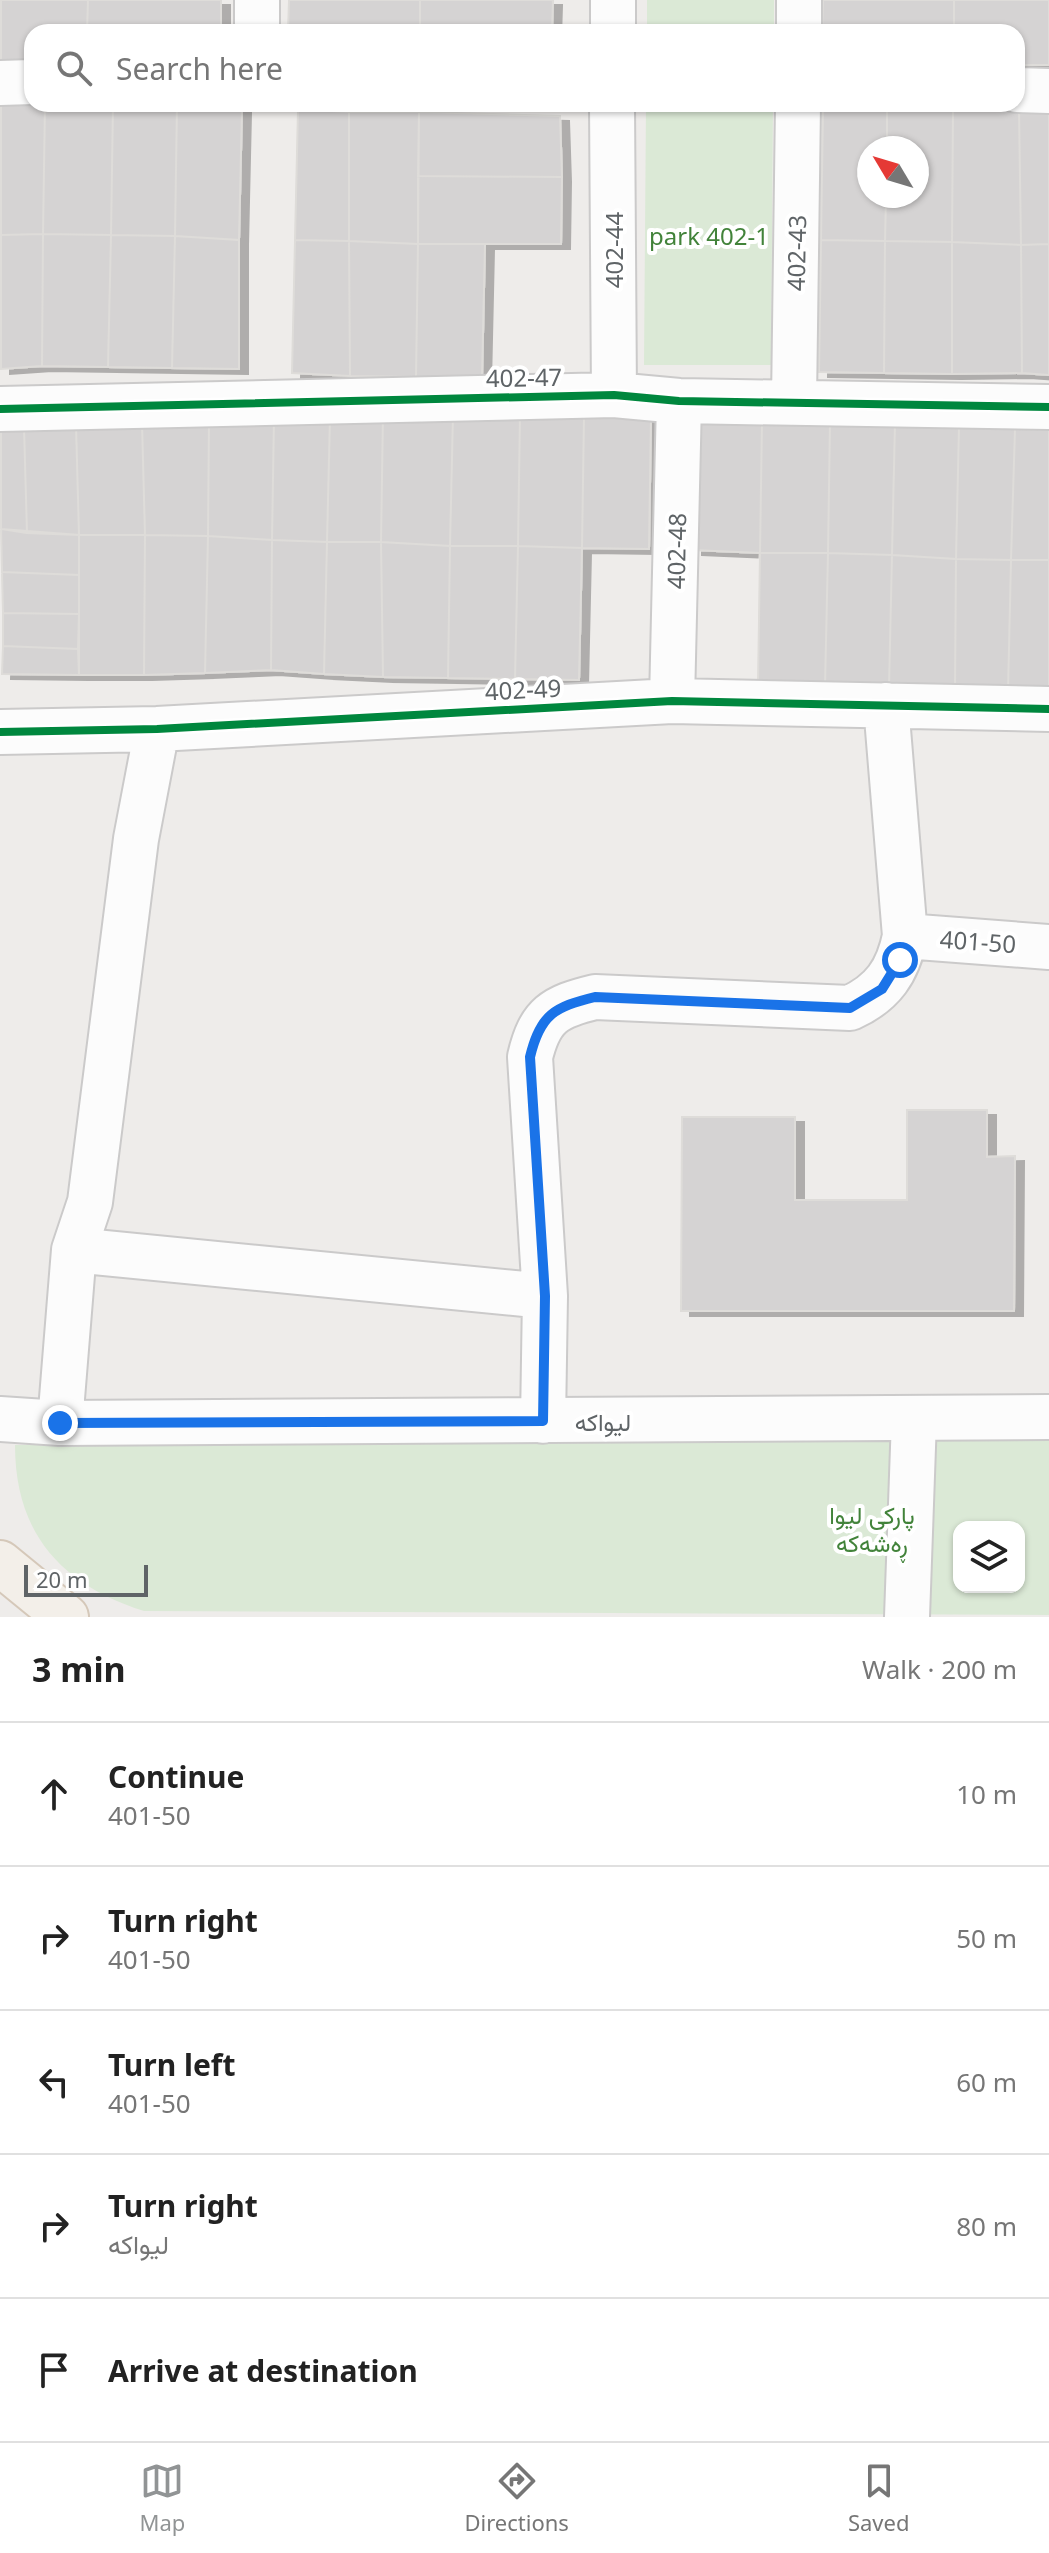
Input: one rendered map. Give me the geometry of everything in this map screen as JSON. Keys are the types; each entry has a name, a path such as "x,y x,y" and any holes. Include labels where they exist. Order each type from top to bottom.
{"main road":[{"path":"0,1563 66,1617"}],"street":[{"path":"257,0 257,24"},
{"path":"613,0 613,24"},
{"path":"799,0 799,24"},
{"path":"0,83 24,82"},
{"path":"1025,90 1049,91"},
{"name":"402-44","path":"612,112 614,395"},
{"name":"402-43","path":"794,402 798,112"},
{"name":"402-47","path":"0,409 614,395 679,401 1049,407"},
{"name":"402-48","path":"672,701 679,401"},
{"name":"402-49","path":"0,732 157,729 672,701 1049,709"},
{"path":"886,705 905,936"},
{"path":"60,1423 74,1250 90,1202 136,839 157,729"},
{"name":"401-50","path":"543,1421 545,1296 530,1057 536,1030 560,1005 595,997 850,1008 882,989 900,960 905,936 1049,947"},
{"path":"74,1250 545,1296"},
{"name":"لیواکە","path":"0,1419 60,1423 1049,1417"},
{"path":"907,1617 914,1419"}],"green space":[{"path":"647,0 774,0 774,24 647,24"},
{"name":"park 402-1","path":"646,112 773,112 771,365 644,365"},
{"name":"پارکی لیوا ڕەشەکە","path":"1049,1439 1049,1615 144,1611 89,1586 48,1551 23,1504 15,1445"}],"building":[{"path":"1,0 88,0 87,24 24,24 24,62 1,63"},
{"path":"88,0 221,0 221,24 87,24"},
{"path":"289,0 420,0 420,24 288,24"},
{"path":"420,0 553,0 552,24 420,24"},
{"path":"823,0 954,0 954,24 822,24"},
{"path":"954,0 1049,0 1049,65 1025,65 1025,24 954,24"},
{"path":"1,104 24,104 24,112 45,112 43,234 1,235"},
{"path":"1049,111 1049,244 1021,245 1019,112"},
{"path":"45,112 113,112 111,235 43,234"},
{"path":"113,112 177,112 175,236 111,235"},
{"path":"177,112 242,112 239,240 175,236"},
{"path":"298,112 349,112 349,241 295,240"},
{"path":"349,112 419,112 418,244 349,241"},
{"path":"419,112 560,116 562,177 418,176"},
{"path":"823,112 887,112 887,136 857,136 857,208 886,208 885,241 821,240"},
{"path":"887,112 953,112 952,242 885,241 886,208 929,208 929,136 887,136"},
{"path":"953,112 1019,112 1021,245 952,242"},
{"path":"418,176 562,177 561,244 418,244"},
{"path":"43,234 111,235 108,367 42,366"},
{"path":"43,234 42,366 1,369 1,235"},
{"path":"111,235 175,236 172,368 108,367"},
{"path":"175,236 239,240 239,369 172,368"},
{"path":"295,240 349,241 350,376 292,373"},
{"path":"821,240 885,241 884,373 819,372"},
{"path":"349,241 418,244 416,377 350,376"},
{"path":"885,241 952,242 952,374 884,373"},
{"path":"952,242 1021,245 1022,373 952,374"},
{"path":"418,244 485,244 482,378 416,377"},
{"path":"1049,244 1049,375 1022,373 1021,245"},
{"path":"383,413 381,542 327,542 330,417"},
{"path":"383,413 453,414 450,546 381,542"},
{"path":"453,414 520,415 518,546 450,546"},
{"path":"520,415 584,416 582,548 518,546"},
{"path":"584,416 651,418 649,549 582,548"},
{"path":"274,417 330,417 327,542 272,540"},
{"path":"274,417 272,540 208,536 209,421"},
{"path":"693,419 762,421 760,553 693,550"},
{"path":"209,421 208,536 145,535 142,423"},
{"path":"762,421 830,422 828,553 760,553"},
{"path":"830,422 895,423 892,555 828,553"},
{"path":"142,423 145,535 79,535 76,425"},
{"path":"895,423 959,427 956,559 892,555"},
{"path":"76,425 79,535 27,533 24,427"},
{"path":"24,427 27,533 1,529 1,428"},
{"path":"959,427 1015,429 1011,560 956,559"},
{"path":"1015,429 1049,430 1049,560 1011,560"},
{"path":"1,529 79,535 79,575 2,572"},
{"path":"79,535 145,535 144,675 79,675"},
{"path":"145,535 208,536 205,673 144,675"},
{"path":"208,536 272,540 271,670 205,673"},
{"path":"272,540 327,542 324,674 271,670"},
{"path":"327,542 381,542 383,677 324,674"},
{"path":"381,542 450,546 448,678 383,677"},
{"path":"450,546 518,546 515,679 448,678"},
{"path":"518,546 582,548 579,680 515,679"},
{"path":"760,553 828,553 825,686 758,685"},
{"path":"828,553 892,555 889,687 825,686"},
{"path":"892,555 956,559 955,688 889,687"},
{"path":"956,559 1011,560 1008,692 955,688"},
{"path":"1011,560 1049,560 1049,694 1008,692"},
{"path":"2,572 79,575 79,614 3,613"},
{"path":"3,613 79,614 78,649 3,646"},
{"path":"3,646 78,649 79,675 2,674"},
{"path":"907,1110 987,1110 987,1157 1015,1156 1014,1311 681,1311 682,1117 795,1117 795,1200 907,1200"}],"cycle path":[{"path":"0,409 614,395 679,401 1049,407"},
{"path":"0,732 157,729 672,701 1049,709"}],"route":[{"path":"60,1423 543,1421 545,1296 530,1057 536,1030 560,1005 595,997 850,1008 882,989 900,960"}]}
